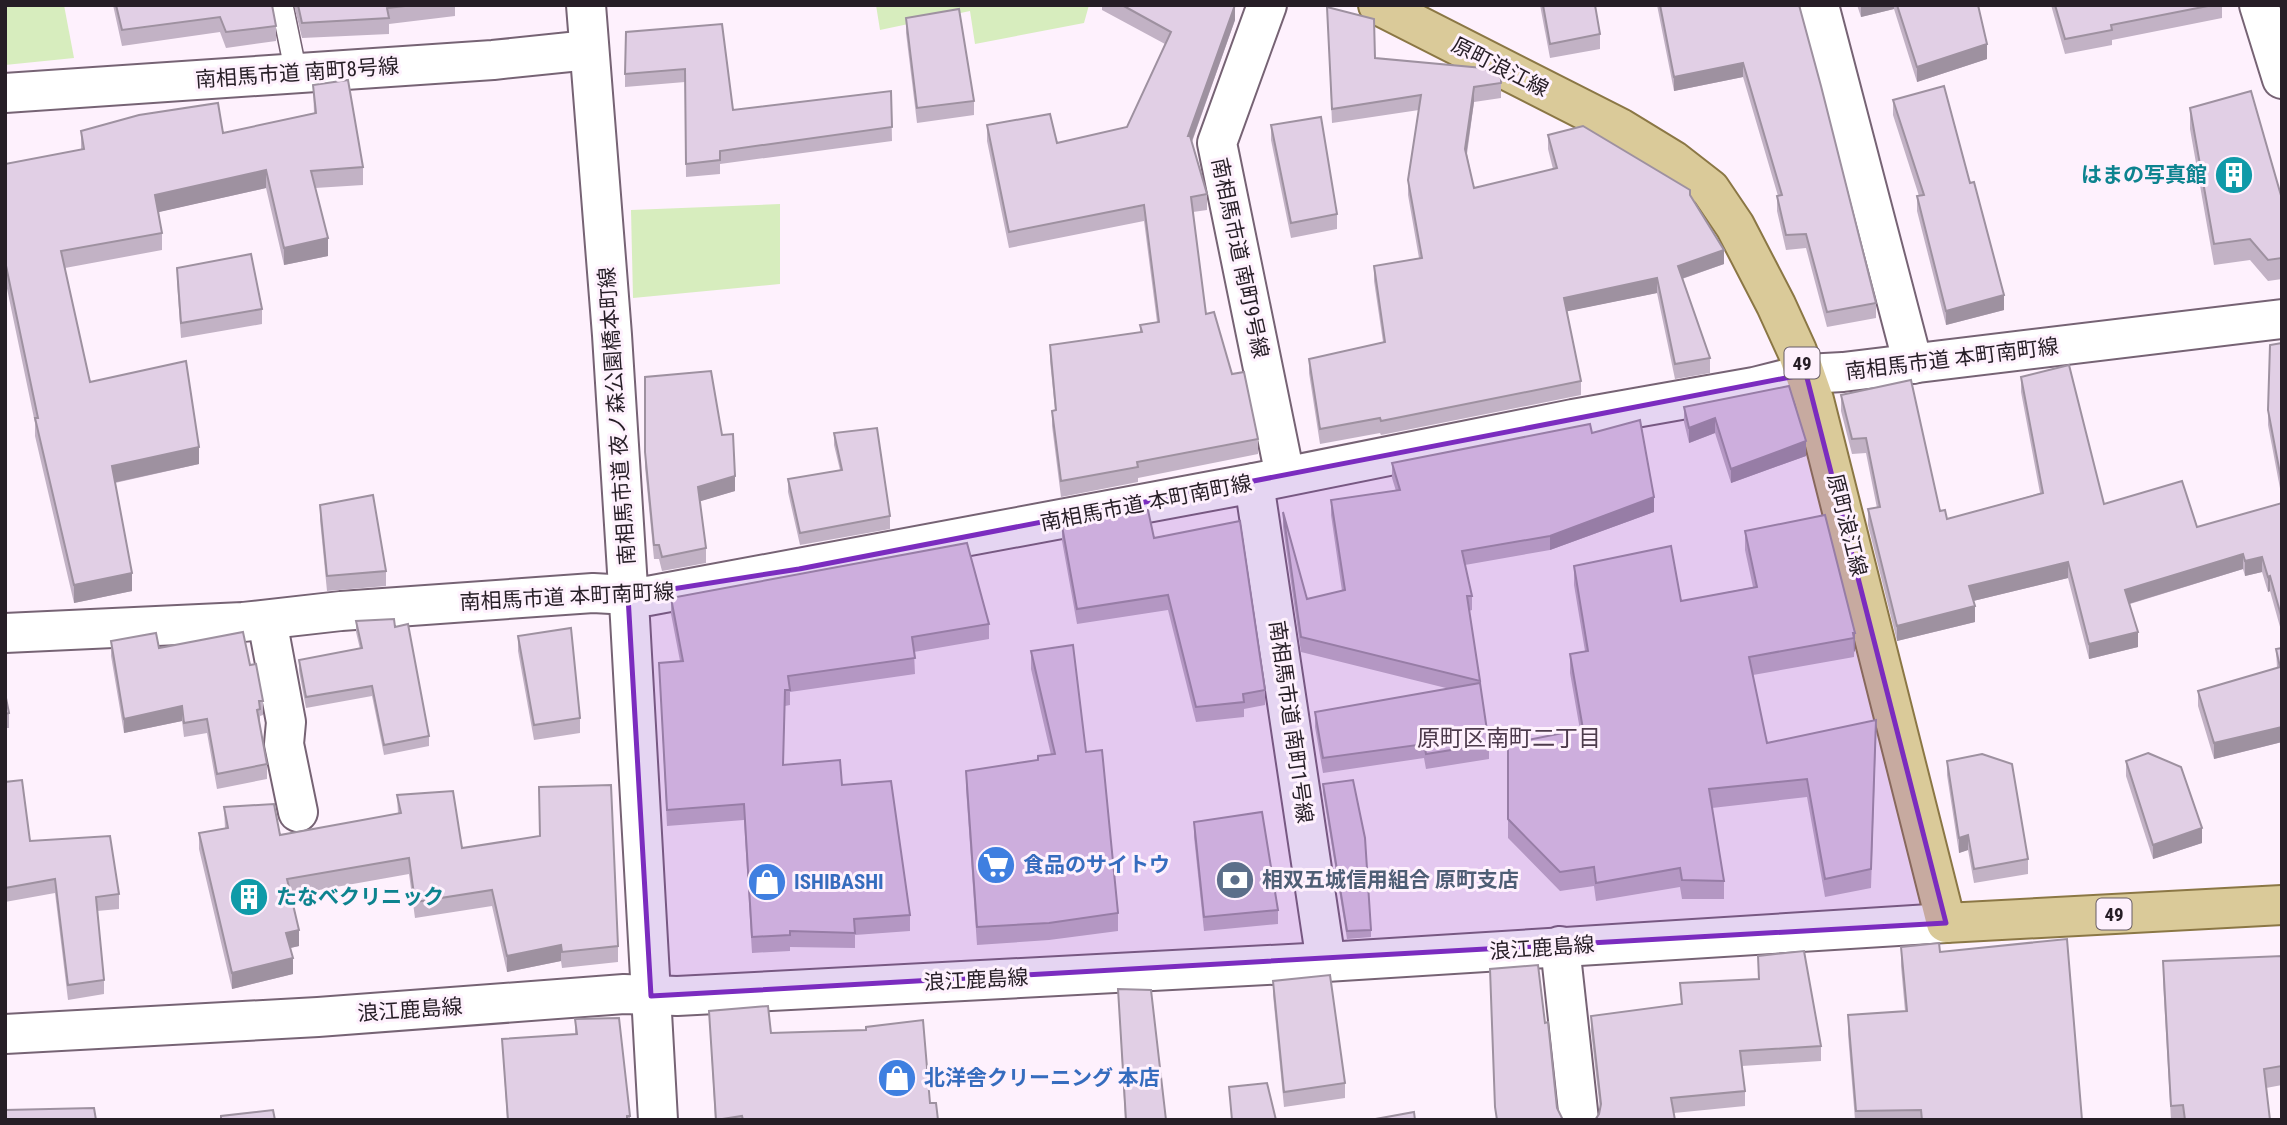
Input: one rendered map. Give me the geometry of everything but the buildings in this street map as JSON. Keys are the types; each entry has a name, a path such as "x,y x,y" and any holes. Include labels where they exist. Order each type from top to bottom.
{"main road":[{"name":"原町浪江線","path":"1378,5 1620,128 1674,161 1710,189 1735,226 1771,295 1805,374 1833,470 1946,923"},
{"name":"49","path":"1946,923 2282,905"}],"street":[{"name":"南相馬市道 夜ノ森公園橋本町線","path":"586,5 612,335 658,1120"},
{"name":"南相馬市道 南町9号線","path":"1267,5 1217,143 1270,479"},
{"path":"1819,5 1913,363"},
{"path":"2259,5 2282,79"},
{"name":"南相馬市道 南町8号線","path":"5,93 493,60 589,50"},
{"name":"南相馬市道 本町南町線","path":"5,633 267,620 341,611 518,597 593,593 648,596 1573,419 1754,387 1805,374 1843,372 2282,319"},
{"name":"南相馬市道 南町1号線","path":"1270,479 1326,962"},
{"path":"267,620 286,722 284,744 298,811"},
{"name":"浪江鹿島線","path":"5,1034 318,1017 624,994 651,996 1326,962 1946,923"},
{"path":"1560,947 1579,1120"}],"lane":[{"path":"282,5 296,73"}],"highlighted area":[{"path":"1806,374 1946,923 651,996 628,596 799,569"}],"green space":[{"path":"5,5 64,5 74,58 5,65"},
{"path":"876,5 1089,5 1084,23 975,44 970,11 880,30"},
{"path":"780,204 780,284 633,298 631,210"}],"place":[{"name":"はまの写真館","path":"2234,175"},
{"name":"食品のサイトウ","path":"996,865"},
{"name":"相双五城信用組合 原町支店","path":"1235,880"},
{"name":"ISHIBASHI","path":"767,882"},
{"name":"たなべクリニック","path":"249,897"},
{"name":"北洋舎クリーニング 本店","path":"897,1078"}],"district":[{"name":"原町区南町二丁目","path":"1509,738"}]}
